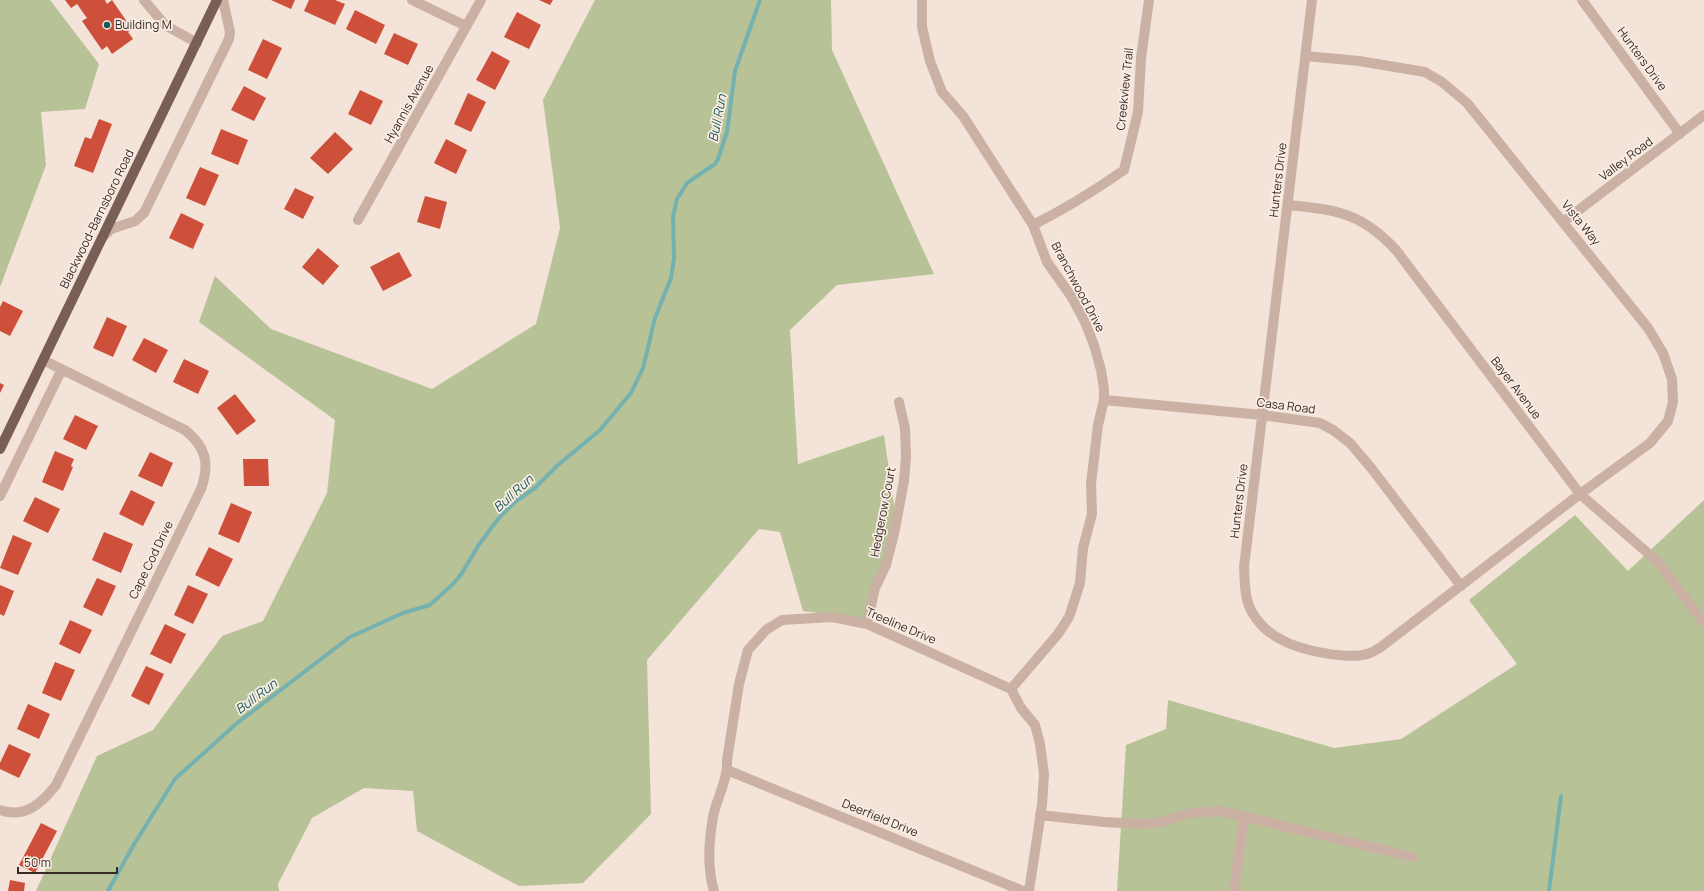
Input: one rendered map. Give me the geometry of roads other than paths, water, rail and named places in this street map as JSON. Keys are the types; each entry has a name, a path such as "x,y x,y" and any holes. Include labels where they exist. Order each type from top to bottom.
{"main road":[{"name":"Blackwood-Barnsboro Road","path":"0,449 217,0"}],"street":[{"path":"144,0 166,24 197,43"},
{"path":"101,238 111,229 135,221 144,213 229,39 230,32 223,0"},
{"path":"412,0 466,26"},
{"name":"Hyannis Avenue","path":"358,220 376,191 481,0"},
{"name":"Branchwood Drive","path":"922,0 922,27 930,61 942,92 963,116 1033,225 1047,262 1070,296 1085,322 1094,345 1101,370 1104,400 1098,425 1091,484 1092,514 1083,548 1080,583 1076,599 1069,618 1058,634 1011,689"},
{"name":"Creekview Trail","path":"1033,225 1060,212 1090,194 1124,170 1138,112 1141,58 1149,0"},
{"name":"Hunters Drive","path":"1312,0 1244,567 1246,596 1251,611 1261,625 1280,639 1313,651 1347,656 1370,654 1580,494"},
{"name":"Hunters Drive","path":"1582,0 1680,134"},
{"name":"Vista Way","path":"1306,56 1359,61 1399,67 1425,72 1442,82 1468,103 1648,328 1663,353 1672,379 1673,402 1668,421 1650,443 1580,494"},
{"name":"Valley Road","path":"1563,222 1704,115"},
{"name":"Bayer Avenue","path":"1288,205 1320,208 1357,218 1382,234 1580,494 1658,562 1704,623"},
{"name":"Cape Cod Drive","path":"0,810 16,812 27,810 43,800 56,785 204,479 206,467 204,455 200,445 185,430 43,360"},
{"path":"0,496 62,369"},
{"name":"Casa Road","path":"1104,400 1262,415 1320,423 1333,430 1350,443 1461,586"},
{"name":"Hedgerow Court","path":"867,624 875,588 886,565 904,482 906,457 905,428 899,402"},
{"name":"Treeline Drive","path":"714,891 710,856 714,817 727,770 727,760 739,684 748,650 766,630 782,620 812,617 832,617 867,624 1011,689"},
{"path":"1011,689 1021,708 1035,725 1040,744 1044,774 1040,815 1029,891"},
{"name":"Deerfield Drive","path":"727,770 1023,891"},
{"path":"1040,815 1104,822 1142,824 1160,822 1192,813 1221,811 1413,857"},
{"path":"1234,891 1244,816"}],"waterway":[{"name":"Bull Run","path":"108,891 133,846 175,779 236,724 350,637 403,613 430,605 454,583 462,573 478,546 498,519 515,502 535,488 557,466 600,430 631,393 643,368 655,318 671,278 674,258 673,217 677,199 687,183 715,164 718,159 727,132 735,71 760,0"},
{"path":"1549,891 1561,796"}],"place":[{"name":"Building M","path":"107,25"}]}
